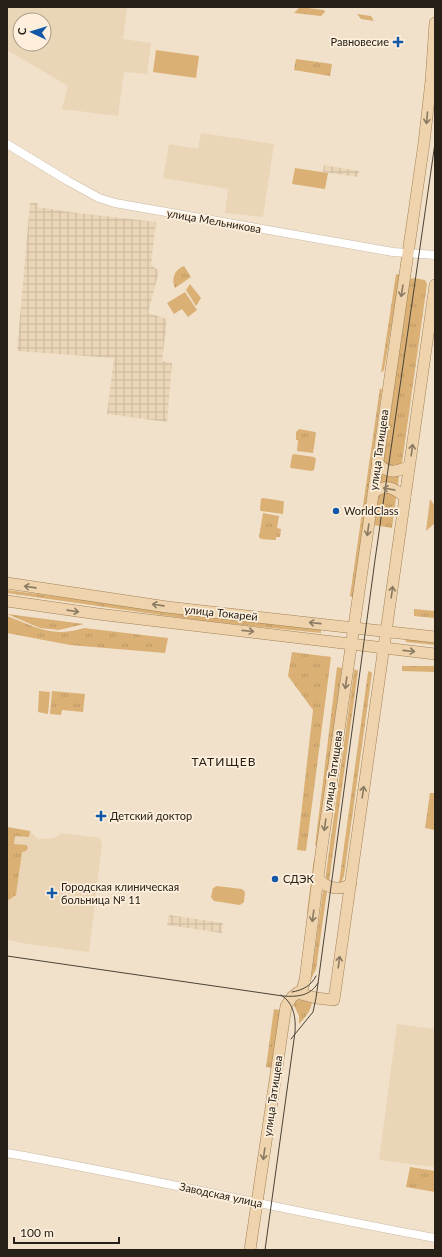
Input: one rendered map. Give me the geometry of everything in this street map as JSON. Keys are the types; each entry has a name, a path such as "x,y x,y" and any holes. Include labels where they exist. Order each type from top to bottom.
{"main road":[{"name":"улица Татищева","path":"250,1250 286,1006 292,997 302,990 305,980 351,644 433,80 435,23"},
{"path":"297,993 316,998 334,1000 435,285"},
{"path":"377,462 382,468 394,471 410,466"},
{"path":"373,493 379,488 386,487 398,491 405,497"},
{"name":"улица Токарей","path":"7,583 167,607 435,637"},
{"name":"улица Токарей","path":"7,601 98,614 435,654"},
{"path":"318,878 322,883 335,888 347,886 351,883"}],"street":[{"name":"улица Мельникова","path":"7,144 68,181 103,200 115,204 393,252 408,252 435,256"},
{"name":"Заводская улица","path":"7,1153 435,1238"}],"shaded area":[{"path":"7,7 127,7 123,39 151,43 147,74 124,72 118,116 62,109 68,86 7,50"},
{"path":"201,133 274,144 263,217 225,213 228,189 163,178 169,144 198,149"},
{"path":"324,165 359,171 358,177 323,172"},
{"path":"30,203 37,203 38,207 70,212 156,222 151,265 159,271 148,313 167,319 162,361 172,363 167,422 107,414 114,358 17,351"},
{"name":"Городская клиническая больница № 11","path":"7,827 30,831 38,839 54,838 61,833 100,838 102,845 89,952 7,940"},
{"path":"169,915 223,923 222,933 167,925"},
{"path":"397,1024 435,1029 435,1167 379,1160"}],"green space":[{"path":"300,7 324,10 325,12 321,16 294,13"},
{"path":"357,14 371,16 374,21 361,19"},
{"path":"156,50 199,56 196,78 153,72"},
{"path":"296,59 332,64 330,76 294,70"},
{"path":"295,168 328,173 325,189 292,184"},
{"path":"184,266 191,277 175,288 173,281 174,275"},
{"path":"396,274 400,275 384,370 381,373"},
{"path":"414,278 425,280 427,284 402,463 399,466 387,467 382,461 408,282 410,279"},
{"path":"190,284 201,298 196,306 186,290"},
{"path":"185,292 197,310 188,317 182,309 174,314 167,303"},
{"path":"380,388 382,390 353,597 350,596"},
{"path":"299,429 316,433 313,453 297,451 298,440 296,440 296,432"},
{"path":"293,454 314,457 316,459 314,470 291,468"},
{"path":"381,472 399,475 398,486 380,484"},
{"path":"383,491 395,495 396,498 392,528 373,525 377,495"},
{"path":"261,499 283,501 283,514 261,511"},
{"path":"430,499 435,506 435,523 426,531"},
{"path":"263,513 279,516 277,528 281,529 280,537 276,537 276,540 261,539 259,537"},
{"path":"7,590 236,620 321,629 321,633 203,621 7,593"},
{"path":"414,609 435,611 435,618 414,616"},
{"path":"7,614 84,624 59,630 40,628"},
{"path":"7,616 44,630 63,632 84,628 168,638 165,653 70,645 7,633"},
{"path":"405,639 435,643 435,645 406,642"},
{"path":"292,652 331,657 306,851 297,850 313,710 288,676"},
{"path":"402,666 435,666 435,672 402,671"},
{"path":"337,667 342,668 318,844 315,846"},
{"path":"355,669 358,671 329,882 326,878 326,873"},
{"path":"369,671 372,673 344,876 342,881 339,883 368,672"},
{"path":"39,691 50,692 48,714 38,712"},
{"path":"52,691 85,694 83,712 62,710 61,715 50,714"},
{"path":"430,793 435,793 435,830 425,828"},
{"path":"7,827 30,831 29,837 15,836 14,844 26,845 28,848 26,851 22,852 16,895 7,901"},
{"path":"314,858 315,859 307,913"},
{"path":"217,886 242,889 245,892 244,902 240,905 214,901 211,897 213,888"},
{"path":"323,891 327,891 316,969 311,979"},
{"path":"301,1000 312,1003 307,1015 299,1024 299,1016 292,1001"},
{"path":"274,1009 280,1010 272,1068 266,1067"},
{"path":"410,1167 435,1171 435,1192 406,1187"}],"tram line":[{"path":"291,1039 313,1012 316,998 375,560 435,143"},
{"path":"7,956 283,996 303,995 311,991 318,983"},
{"path":"292,992 306,987 316,976"},
{"path":"265,1250 295,1032 293,1011 289,1002 281,995"}],"place":[{"name":"Равновесие","path":"398,42"},
{"name":"WorldClass","path":"336,511"},
{"name":"Детский доктор","path":"101,816"},
{"name":"СДЭК","path":"275,879"},
{"name":"Городская клиническая больница № 11","path":"52,893"}],"district":[{"name":"ТАТИЩЕВ","path":"224,762"}]}
